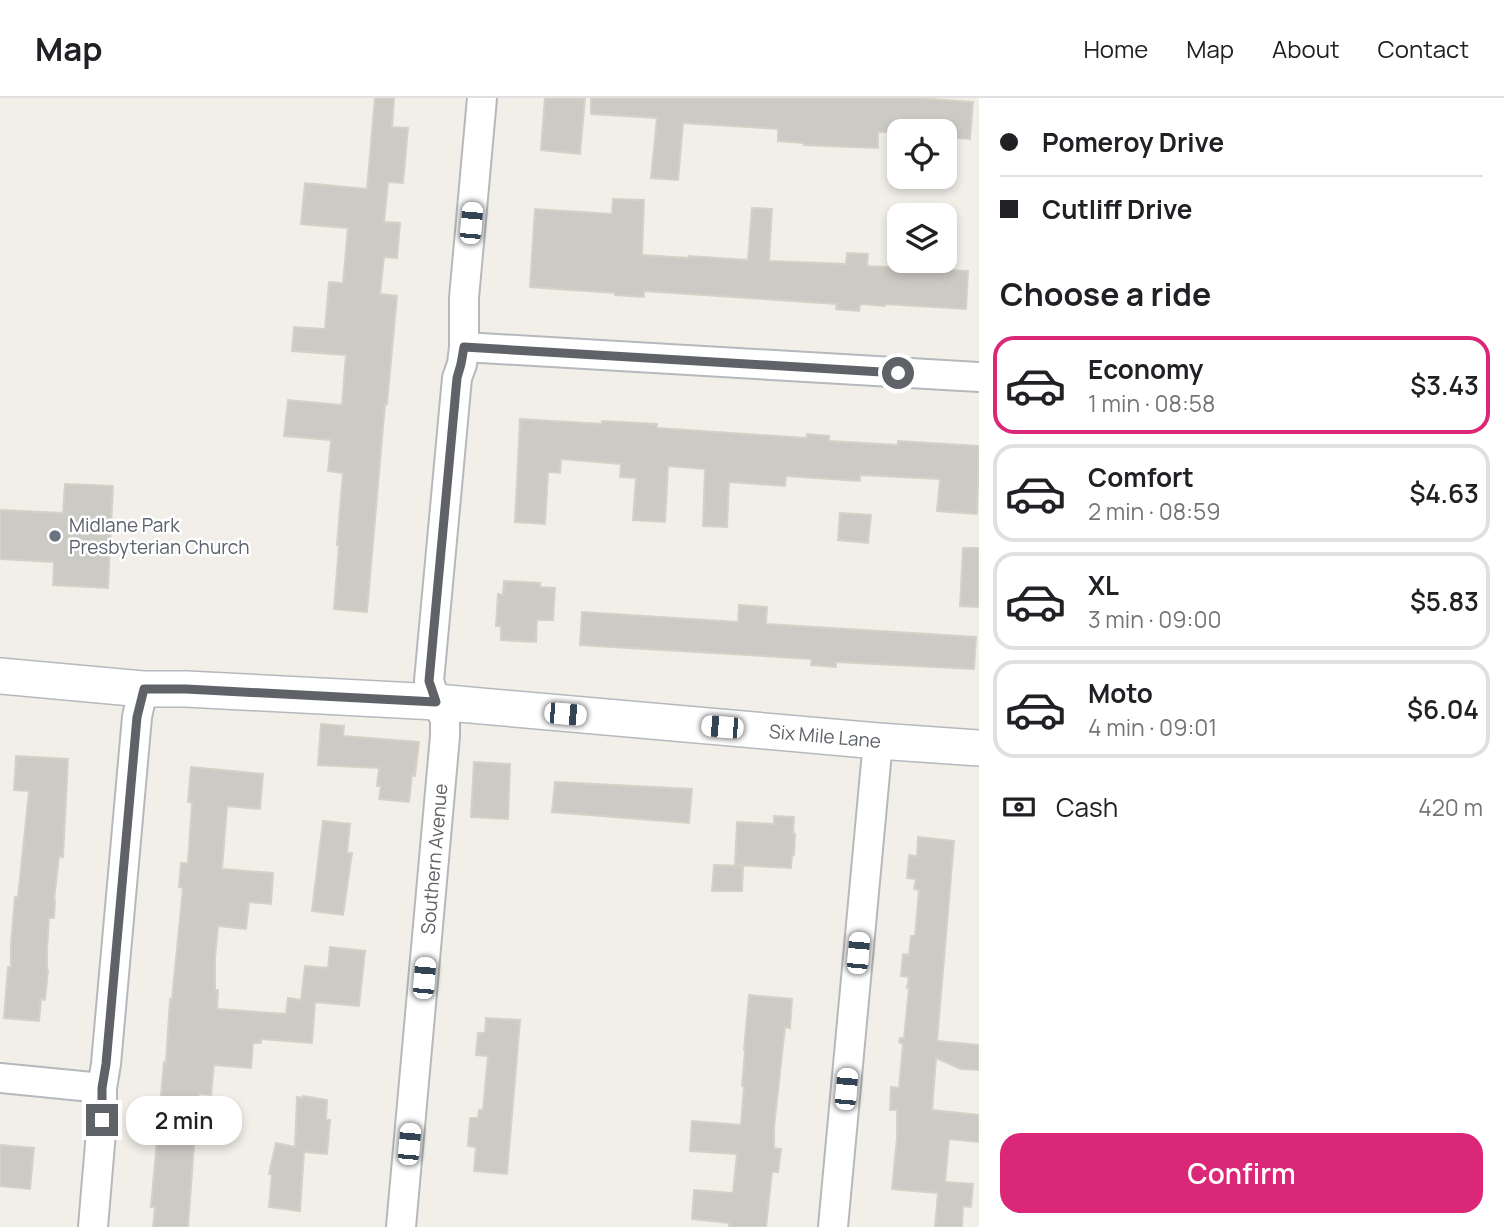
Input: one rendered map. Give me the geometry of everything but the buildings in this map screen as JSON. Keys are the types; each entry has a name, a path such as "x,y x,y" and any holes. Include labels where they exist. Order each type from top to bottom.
{"street":[{"name":"Southern Avenue","path":"401,1227 445,736 445,719 429,681 457,378 464,347 464,298 482,98"},
{"path":"464,347 979,377"},
{"name":"Six Mile Lane","path":"0,676 144,689 436,702 979,748"},
{"path":"93,1227 102,1088 137,717 144,689"},
{"path":"833,1227 878,741"},
{"path":"0,1078 102,1088"}],"place":[{"name":"Midlane Park Presbyterian Church","path":"55,536"}],"route":[{"path":"102,1120 102,1088 137,717 144,689 436,702 429,681 457,378 464,347 898,373"}]}
